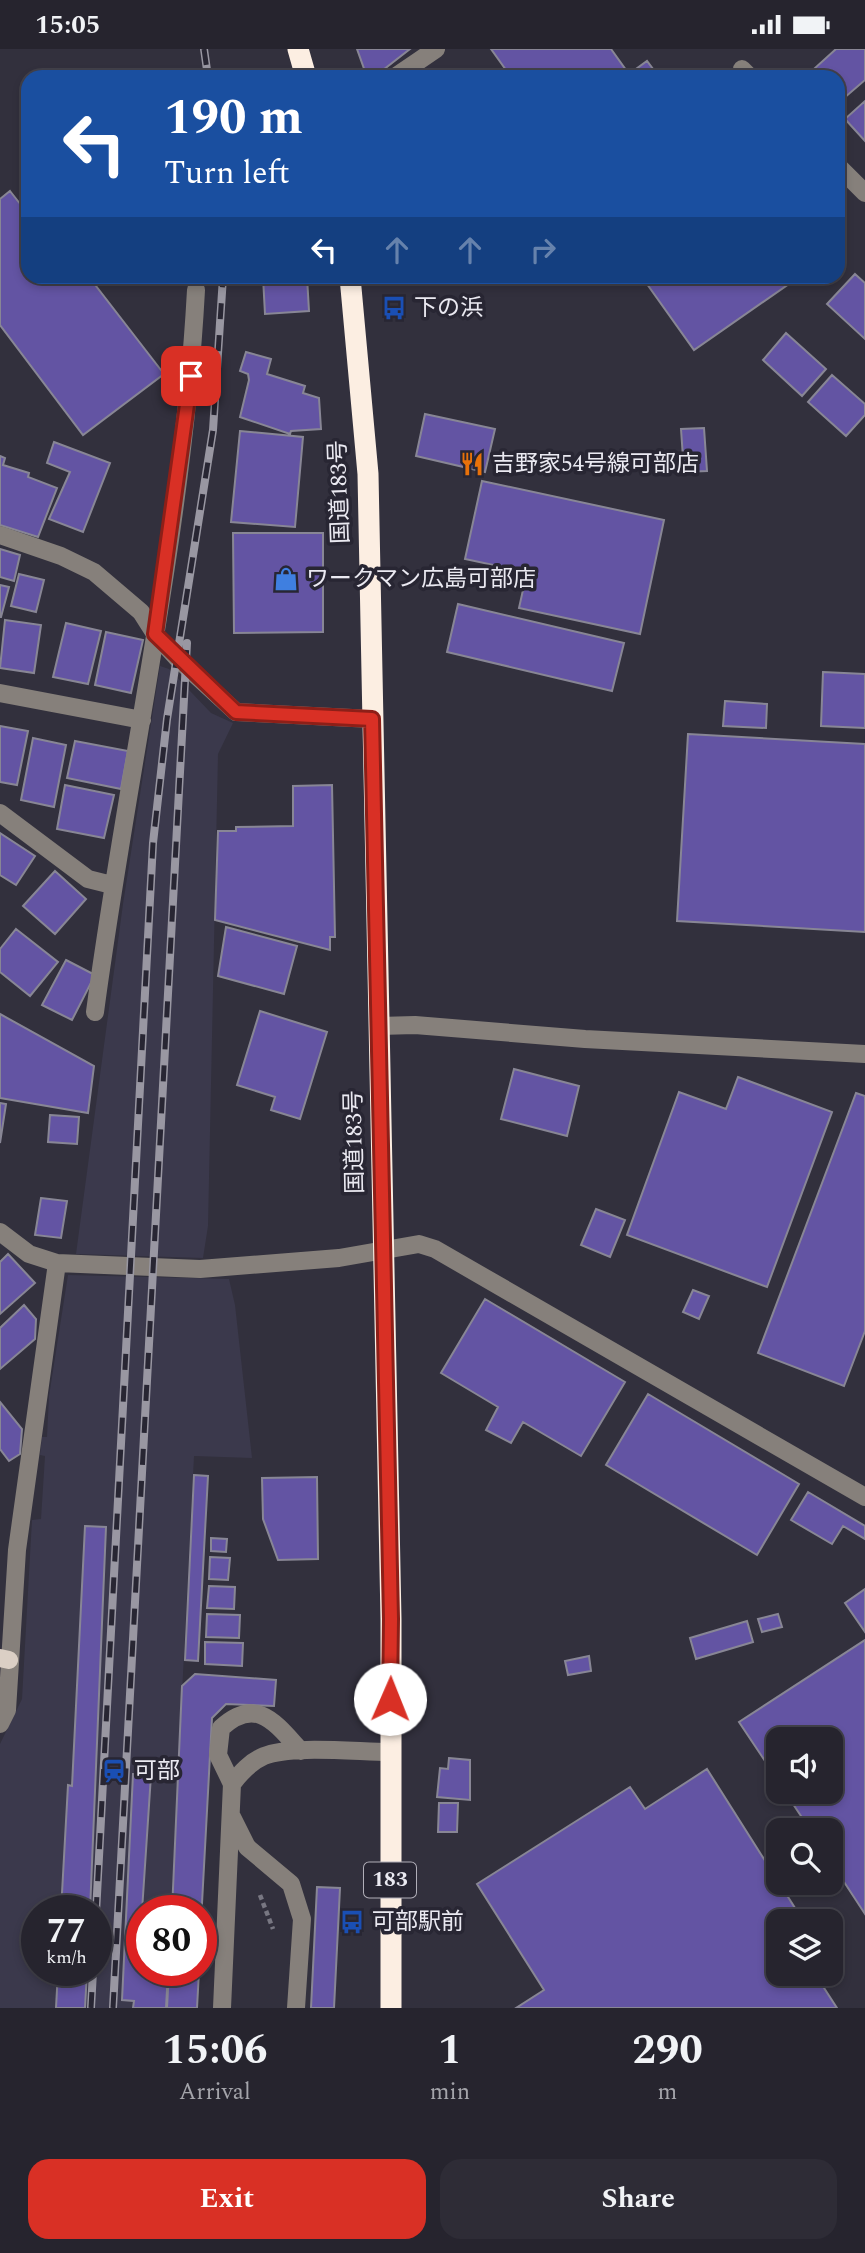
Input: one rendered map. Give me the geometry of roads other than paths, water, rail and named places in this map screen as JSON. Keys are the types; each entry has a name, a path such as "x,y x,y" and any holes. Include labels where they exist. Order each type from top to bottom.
{"highway":[{"path":"298,49 304,70"},
{"name":"国道183号","path":"351,284 368,474 391,1619 391,2008"}],"street":[{"path":"405,70 436,49"},
{"path":"845,173 865,193"},
{"path":"95,1012 112,885 155,634 191,376 196,290"},
{"path":"0,535 61,556 94,572 141,612 155,634 236,712 372,719"},
{"path":"0,693 142,720"},
{"path":"0,813 88,879 112,885"},
{"path":"379,1026 415,1025 585,1039 865,1054"},
{"path":"0,1232 29,1254 57,1263 200,1269 339,1258 383,1248 419,1244 435,1249 865,1497"},
{"path":"0,1724 8,1710 4,1659 57,1263"},
{"path":"222,2008 232,1784 218,1755 222,1728 235,1716 254,1712 271,1719 301,1751"},
{"path":"232,1784 247,1765 266,1755 301,1751 389,1752"},
{"path":"231,1816 247,1847 291,1884 302,1919 296,2008"}],"railway":[{"path":"204,49 207,70"},
{"path":"97,1895 153,843 167,719 213,430 223,284"},
{"path":"113,2008 187,643"},
{"path":"91,2008 92,1986"}],"place":[{"name":"下の浜","path":"394,308"},
{"name":"吉野家54号線可部店","path":"472,464"},
{"name":"ワークマン広島可部店","path":"286,579"},
{"name":"可部","path":"114,1771"},
{"name":"可部駅前","path":"352,1922"}]}
